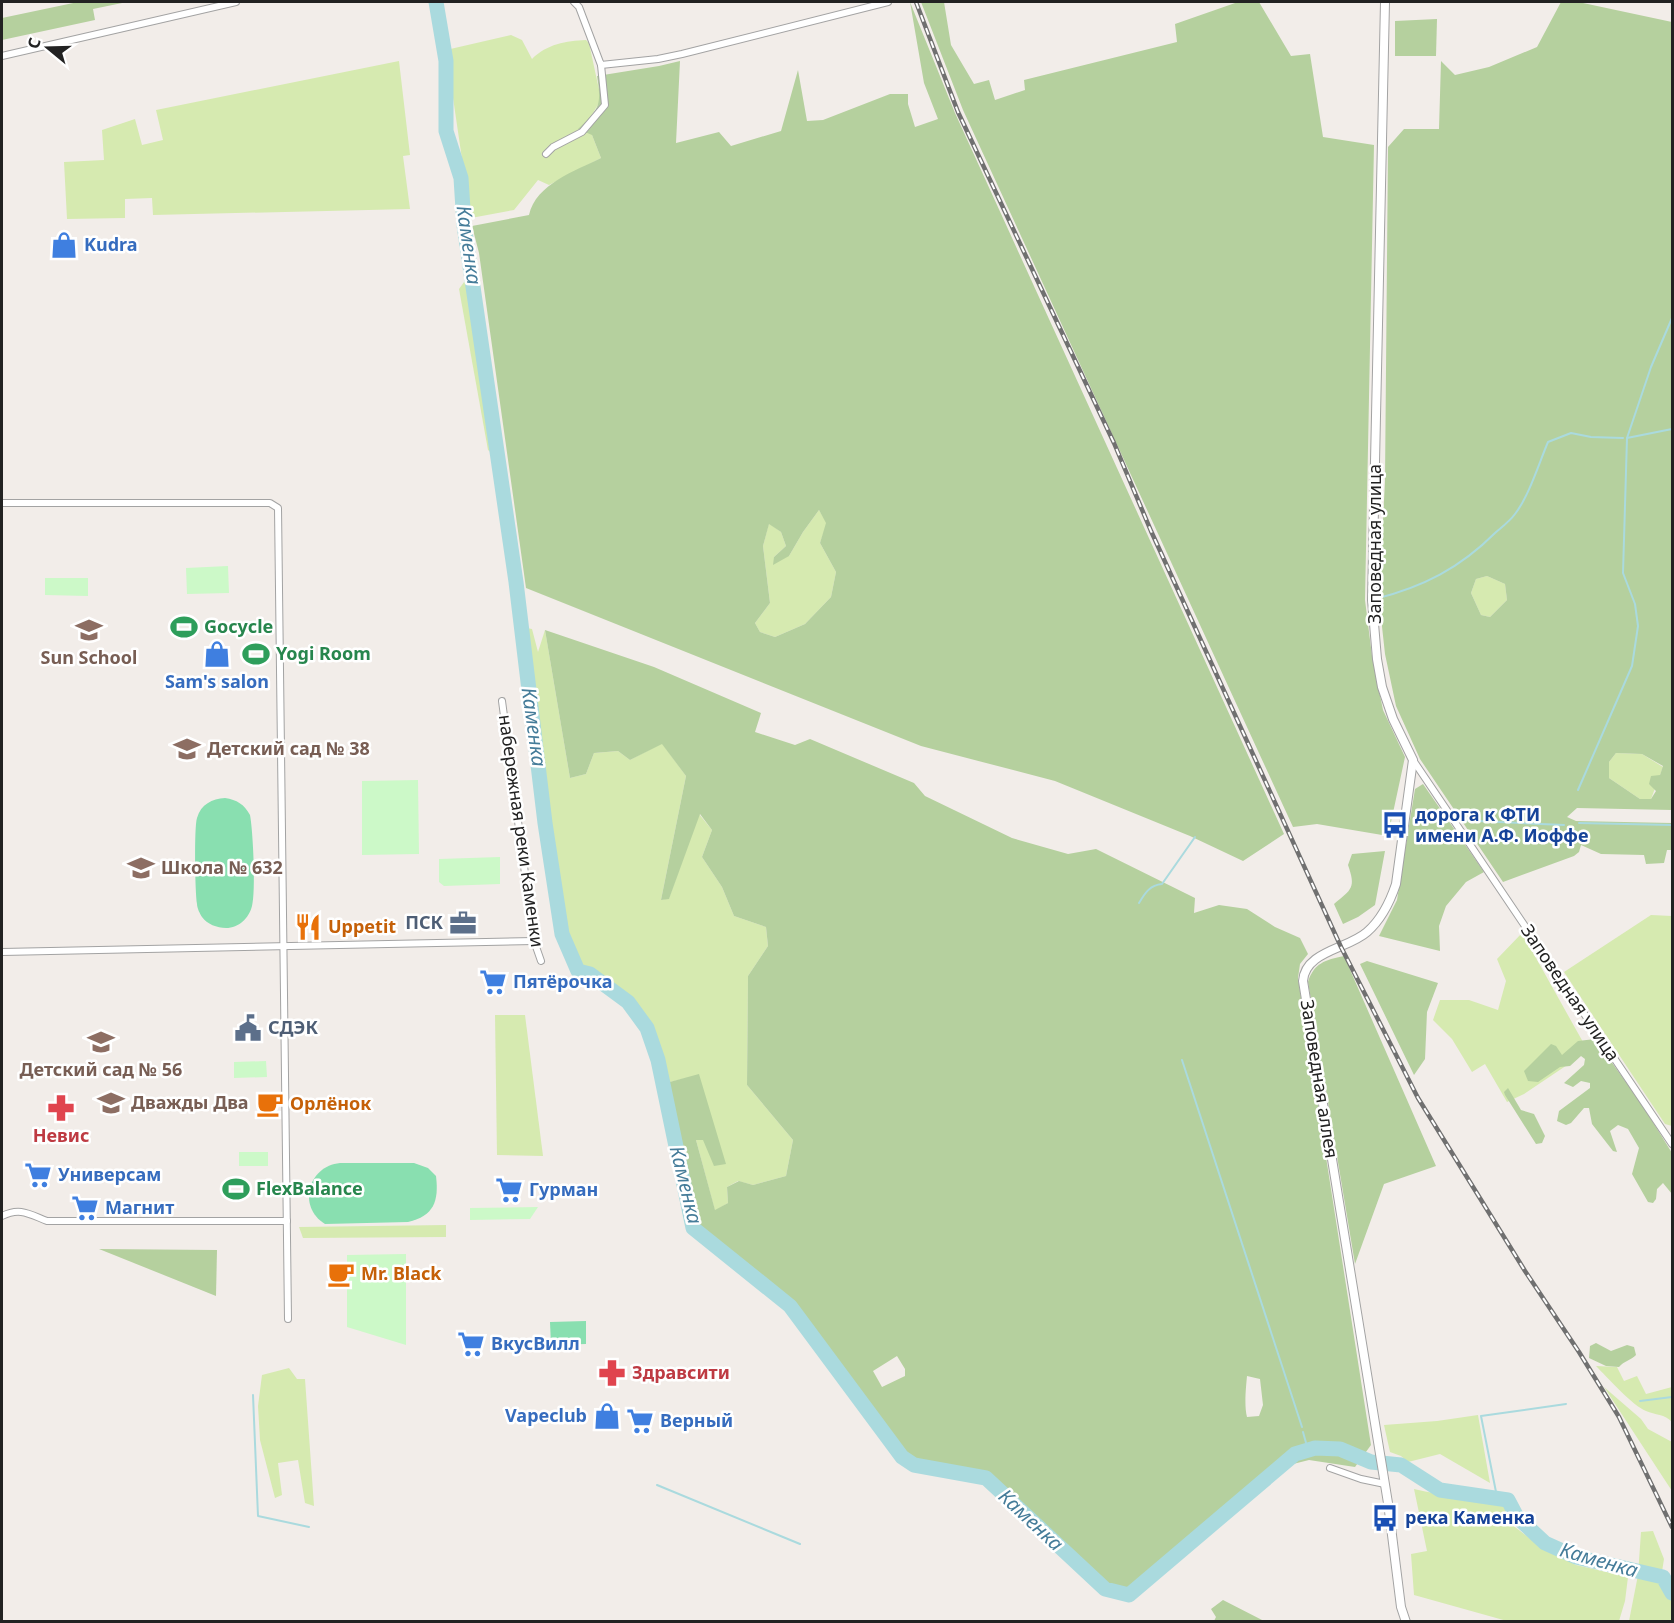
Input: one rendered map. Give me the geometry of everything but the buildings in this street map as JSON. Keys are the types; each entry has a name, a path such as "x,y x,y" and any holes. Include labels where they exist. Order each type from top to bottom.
{"street":[{"path":"2,56 236,2"},
{"path":"546,154 553,147 582,132 605,105 601,66 579,7 574,2"},
{"path":"601,66 682,54 888,2"},
{"name":"Заповедная улица","path":"1385,2 1372,600 1382,687 1393,719 1413,760 1672,1144"},
{"path":"2,503 270,503 278,508 288,1319"},
{"name":"набережная реки Каменки","path":"502,701 534,941 541,961"},
{"name":"Заповедная аллея","path":"1384,1484 1303,981 1304,973 1316,958 1366,933 1383,914 1392,897 1396,884 1413,760"},
{"path":"2,952 534,941"},
{"path":"1661,1128 1672,1130"},
{"path":"2,1216 13,1211 23,1212 47,1221 287,1221"},
{"path":"1330,1468 1384,1484 1401,1606 1406,1622"}],"green space":[{"path":"78,2 127,2 93,9 95,20 2,40 2,18"},
{"path":"910,2 955,113 1284,834 1243,861 1190,836 1055,781 921,746 526,588 479,253 472,226 529,215 533,204 548,187 601,158 592,135 578,129 595,111 599,101 597,76 680,61 676,143 719,132 731,146 781,131 798,70 807,121 823,120 890,94 908,94 908,104 915,127 938,119 924,83","holes":["819,510 826,523 820,543 836,572 831,597 805,624 775,637 760,632 755,623 770,603 763,546 769,524 781,532 786,546 774,557 773,565 789,556"]},
{"path":"921,2 944,2 951,45 974,84 989,80 995,100 1025,90 1024,80 1177,42 1175,24 1238,2 1259,2 1291,56 1310,54 1323,137 1374,145 1365,600 1372,656 1383,710 1405,757 1388,836 1317,824 1293,827 963,110"},
{"path":"1561,2 1583,2 1672,22 1672,810 1577,808 1567,817 1576,821 1672,823 1672,850 1667,850 1664,863 1646,864 1644,855 1601,854 1581,845 1579,852 1574,856 1503,882 1420,759 1396,706 1385,654 1379,599 1385,481 1388,147 1404,129 1439,129 1441,61 1455,75 1489,67 1537,47","holes":["1487,576 1505,584 1507,600 1490,617 1481,615 1471,593 1476,579","1616,753 1642,754 1663,766 1660,775 1651,776 1649,784 1656,791 1651,799 1640,799 1609,778 1609,762"]},
{"path":"1437,19 1436,56 1395,56 1395,21"},
{"path":"511,35 522,40 532,59 557,44 586,40 589,43 601,99 592,115 592,135 601,158 549,185 538,180 514,210 471,218 466,171 462,159 446,50"},
{"path":"399,61 410,155 403,156 410,209 153,215 152,198 125,199 125,218 67,219 64,162 104,160 102,130 135,119 142,145 163,140 156,110"},
{"path":"472,271 498,458 488,450 459,289"},
{"path":"819,510 827,523 820,543 836,572 831,597 805,624 775,637 760,632 755,623 770,603 763,546 769,523 781,532 786,546 774,557 789,556"},
{"path":"228,566 229,593 187,594 186,568"},
{"path":"1487,576 1505,584 1507,600 1490,617 1481,615 1471,593 1476,579"},
{"path":"45,578 88,578 88,596 45,595"},
{"path":"521,627 532,629 538,652 545,630 570,778 586,774 594,753 618,751 630,760 662,743 686,776 661,900 669,898 699,814 712,830 702,857 722,887 734,916 766,927 768,946 748,976 747,1085 793,1140 786,1176 753,1185 738,1181 727,1187 728,1203 715,1211 696,1140 703,1140 699,1075 666,1083 651,1025 628,1002 590,974 578,971 562,934 545,823"},
{"path":"545,630 654,667 761,713 755,732 795,745 810,739 914,783 925,796 1012,838 1068,854 1096,849 1195,898 1194,913 1219,905 1247,909 1275,927 1300,938 1308,954 1300,964 1298,978 1371,1445 1355,1467 1309,1460 1289,1465 1131,1595 1108,1584 989,1474 907,1458 794,1304 697,1229 666,1083 699,1074 726,1164 714,1166 703,1140 696,1140 715,1210 728,1203 727,1187 739,1181 753,1185 786,1176 793,1140 747,1085 748,976 768,946 766,927 734,916 722,887 702,857 712,830 700,814 669,899 661,900 686,776 662,744 630,760 618,751 594,753 586,774 570,778","holes":["897,1356 905,1369 905,1376 882,1387 873,1371","1247,1376 1260,1379 1263,1405 1259,1416 1247,1417 1245,1402"]},
{"path":"1616,753 1642,754 1663,767 1651,799 1640,799 1609,778 1609,762"},
{"path":"418,780 419,854 362,855 362,781"},
{"path":"1423,784 1484,872 1466,882 1446,906 1439,926 1440,951 1379,936 1397,900 1415,789"},
{"path":"225,798 240,803 250,815 253,847 252,906 243,922 231,928 209,924 200,913 196,897 197,818 201,809 208,803"},
{"path":"1385,851 1375,905 1343,924 1334,904 1351,888 1352,879 1348,865 1352,854"},
{"path":"500,857 500,884 444,886 439,882 439,859"},
{"path":"1651,915 1672,916 1672,1126 1665,1124 1564,972"},
{"path":"1522,933 1588,1051 1524,1094 1507,1102 1485,1064 1472,1072 1452,1039 1433,1020 1440,1000 1469,1000 1498,1010 1506,981 1497,959"},
{"path":"1344,956 1436,1166 1384,1184 1355,1264 1308,982 1313,970 1321,963"},
{"path":"1367,961 1438,983 1427,1012 1425,1059 1414,1075 1360,964"},
{"path":"495,1015 525,1015 543,1156 497,1155"},
{"path":"1595,1039 1643,1106 1672,1153 1672,1194 1663,1183 1657,1189 1653,1203 1648,1202 1632,1174 1639,1148 1628,1129 1618,1125 1610,1131 1617,1152 1613,1151 1592,1124 1589,1108 1584,1108 1571,1123 1566,1125 1557,1121 1559,1111 1590,1088 1590,1083 1581,1081 1573,1087 1564,1083 1584,1065 1585,1059 1581,1056 1570,1066 1560,1067 1538,1082 1528,1081 1524,1071 1551,1044 1556,1046 1562,1055 1578,1041"},
{"path":"266,1061 267,1077 234,1078 234,1062"},
{"path":"1508,1088 1521,1110 1534,1114 1545,1136 1542,1143 1536,1144 1505,1095 1504,1092"},
{"path":"239,1152 268,1152 268,1166 239,1166"},
{"path":"340,1163 414,1163 428,1168 436,1176 437,1193 433,1206 424,1216 408,1222 325,1224 316,1217 311,1208 310,1188 320,1171"},
{"path":"538,1207 530,1219 470,1220 470,1208"},
{"path":"446,1225 446,1237 303,1238 299,1227"},
{"path":"99,1249 217,1250 216,1296"},
{"path":"406,1254 406,1345 347,1327 347,1255"},
{"path":"586,1321 586,1344 551,1345 550,1322"},
{"path":"1596,1343 1611,1351 1627,1345 1634,1347 1636,1355 1619,1367 1606,1366 1589,1358 1590,1346"},
{"path":"1596,1366 1617,1367 1624,1381 1637,1376 1646,1394 1672,1387 1672,1422 1634,1403"},
{"path":"289,1368 297,1379 305,1379 314,1506 305,1503 298,1460 278,1463 282,1495 275,1498 260,1440 258,1406 262,1375"},
{"path":"1604,1387 1641,1419 1648,1429 1672,1442 1672,1491"},
{"path":"1478,1415 1490,1483 1440,1454 1408,1462 1401,1456 1390,1452 1384,1425"},
{"path":"1414,1489 1504,1505 1511,1524 1541,1547 1576,1565 1628,1577 1625,1601 1619,1621 1507,1621 1414,1595 1411,1554 1427,1551"},
{"path":"1653,1531 1664,1559 1661,1578 1672,1596 1672,1621 1629,1621 1638,1575 1641,1532"},
{"path":"1223,1600 1264,1621 1214,1621 1216,1617 1211,1609"}],"waterway":[{"name":"Каменка","path":"436,2 446,61 446,131 461,178 464,225 516,582 545,823 562,934 578,971 590,974 628,1002 647,1028 658,1060 693,1228 790,1306 902,1457 914,1465 986,1478 1105,1589 1129,1595 1295,1454 1315,1448 1340,1449 1371,1462 1401,1465 1440,1490 1508,1500 1517,1517 1545,1543 1576,1557 1663,1577 1672,1593"},
{"path":"1578,790 1632,666 1638,626 1635,604 1623,573 1627,438 1651,367 1672,318"},
{"path":"1627,438 1672,429"},
{"path":"1375,599 1409,589 1440,575 1468,556 1506,524 1525,498 1548,442 1571,433 1591,437 1623,438"},
{"path":"1457,820 1564,825"},
{"path":"1579,823 1672,825"},
{"path":"1139,903 1151,888 1162,884 1195,837"},
{"path":"1182,1060 1302,1427"},
{"path":"253,1395 258,1516 309,1527"},
{"path":"1640,1401 1672,1397"},
{"path":"1497,1497 1481,1416 1566,1404"},
{"path":"1303,1432 1308,1450"},
{"path":"657,1485 800,1544"}],"railway":[{"path":"916,2 958,112 1114,443 1151,531 1341,947 1418,1098 1619,1417 1672,1527"}],"place":[{"name":"Kudra","path":"64,245"},
{"name":"Gocycle","path":"184,627"},
{"name":"Sun School","path":"89,630"},
{"name":"Sam's salon","path":"217,654"},
{"name":"Yogi Room","path":"256,654"},
{"name":"Детский сад № 38","path":"187,749"},
{"name":"дорога к ФТИ имени А.Ф. Иоффе","path":"1395,825"},
{"name":"Школа № 632","path":"141,868"},
{"name":"ПСК","path":"463,923"},
{"name":"Uppetit","path":"308,927"},
{"name":"Пятёрочка","path":"493,982"},
{"name":"СДЭК","path":"248,1028"},
{"name":"Детский сад № 56","path":"101,1042"},
{"name":"Дважды Два","path":"111,1103"},
{"name":"Орлёнок","path":"270,1104"},
{"name":"Невис","path":"61,1108"},
{"name":"Универсам","path":"38,1175"},
{"name":"FlexBalance","path":"236,1189"},
{"name":"Гурман","path":"509,1190"},
{"name":"Магнит","path":"85,1208"},
{"name":"Mr. Black","path":"341,1274"},
{"name":"ВкусВилл","path":"471,1344"},
{"name":"Здравсити","path":"612,1373"},
{"name":"Vapeclub","path":"607,1416"},
{"name":"Верный","path":"640,1421"},
{"name":"река Каменка","path":"1385,1518"}]}
